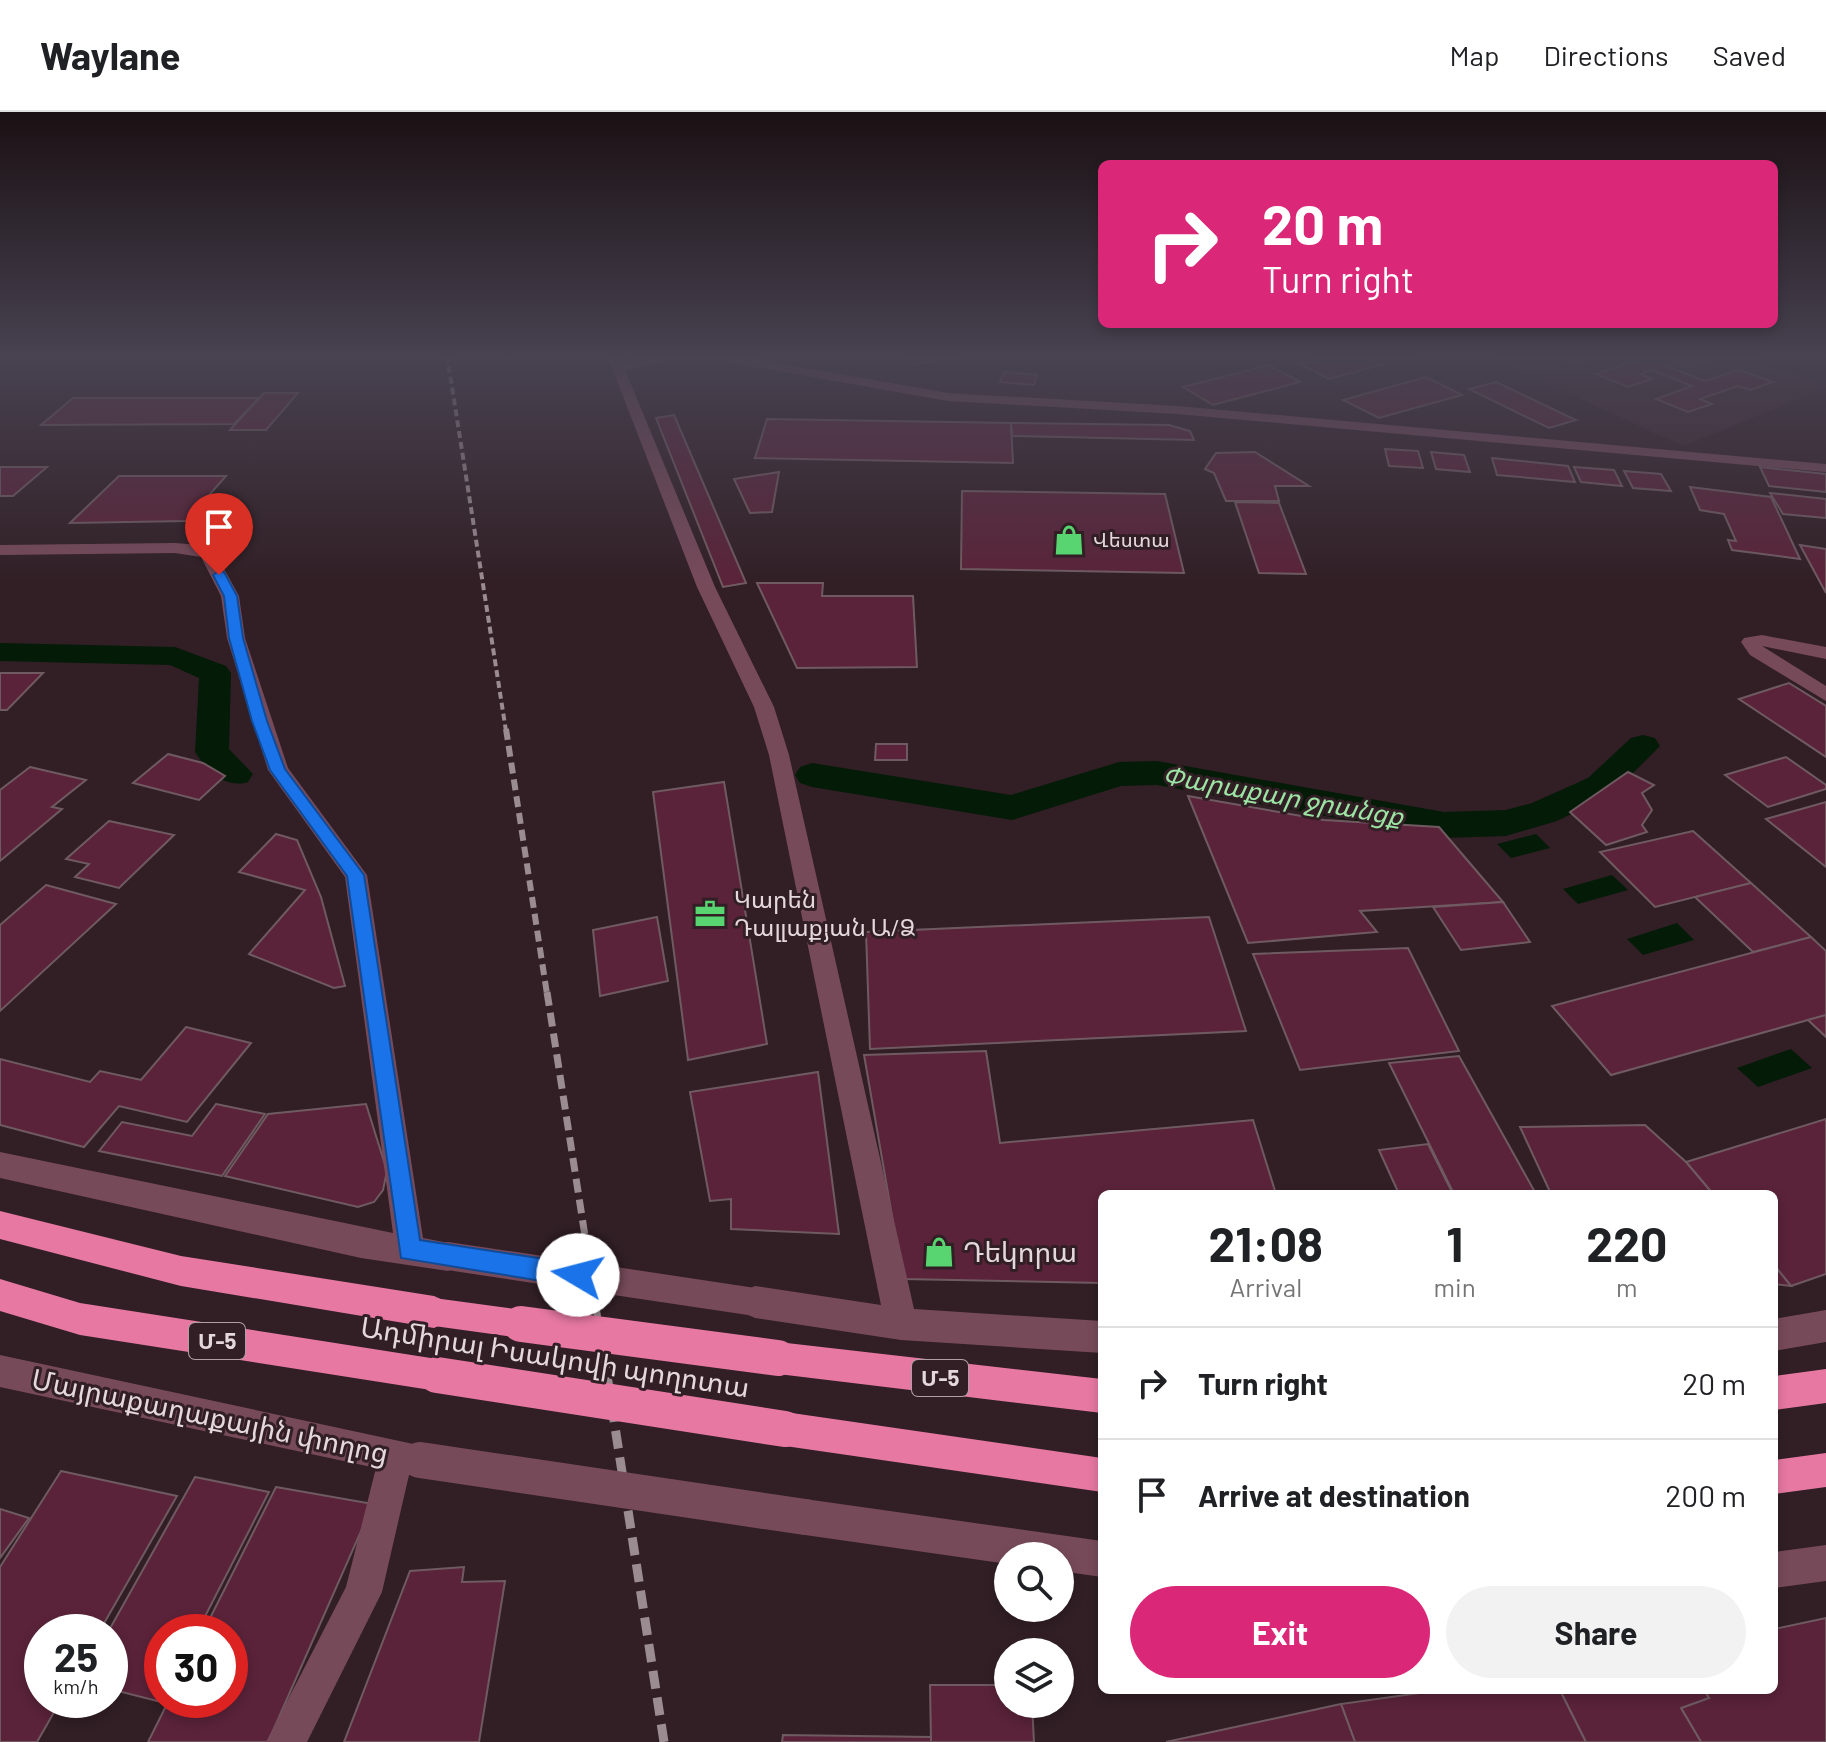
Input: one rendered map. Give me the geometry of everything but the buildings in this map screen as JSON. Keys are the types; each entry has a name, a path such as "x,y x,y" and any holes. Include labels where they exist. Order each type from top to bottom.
{"highway":[{"name":"Ադմիրալ Իսակովի պողոտա","path":"0,1225 181,1271 434,1312 778,1358 1098,1396"},
{"name":"Ադմիրալ Իսակովի պողոտա","path":"0,1295 80,1319 1098,1475"},
{"path":"1778,1392 1826,1386"},
{"path":"1778,1476 1826,1470"}],"street":[{"path":"643,431 706,587 764,707 779,755 901,1324"},
{"path":"1413,431 1826,468"},
{"path":"0,550 175,548 194,549 208,554 230,596 236,638 278,770 356,875 410,1250"},
{"path":"1826,653 1762,640 1750,642 1757,651 1826,695"},
{"path":"0,1165 361,1243 901,1324 1098,1337"},
{"path":"1778,1334 1826,1326"},
{"name":"Մայրաքաղաքային փողոց","path":"0,1371 408,1458 1098,1558"},
{"path":"286,1742 363,1592 408,1458"},
{"path":"1778,1569 1826,1563"}],"shaded area":[{"path":"1650,431 1720,431 1683,446"},
{"path":"1536,834 1550,848 1511,858 1497,844"},
{"path":"1612,875 1628,890 1578,904 1563,889"},
{"path":"1677,923 1694,940 1643,955 1627,939"},
{"path":"1791,1049 1812,1068 1758,1087 1737,1068"}],"waterway":[{"name":"Փարաքար ջրանցք","path":"0,652 175,656 215,673 212,752 236,774"},
{"name":"Փարաքար ջրանցք","path":"812,775 1012,808 1119,774 1157,773 1444,825 1506,823 1544,812 1600,786 1643,746"}],"railway":[{"path":"459,431 506,731"},
{"path":"506,729 547,994"},
{"path":"547,992 599,1326"},
{"path":"599,1324 664,1742"}],"place":[{"name":"Վեստա","path":"1069,540"},
{"name":"Կարեն Դալլաքյան Ա/Ձ","path":"710,914"},
{"name":"Դեկորա","path":"939,1252"}],"route":[{"path":"219,575 230,596 236,638 278,770 356,875 410,1250 578,1275"}]}
